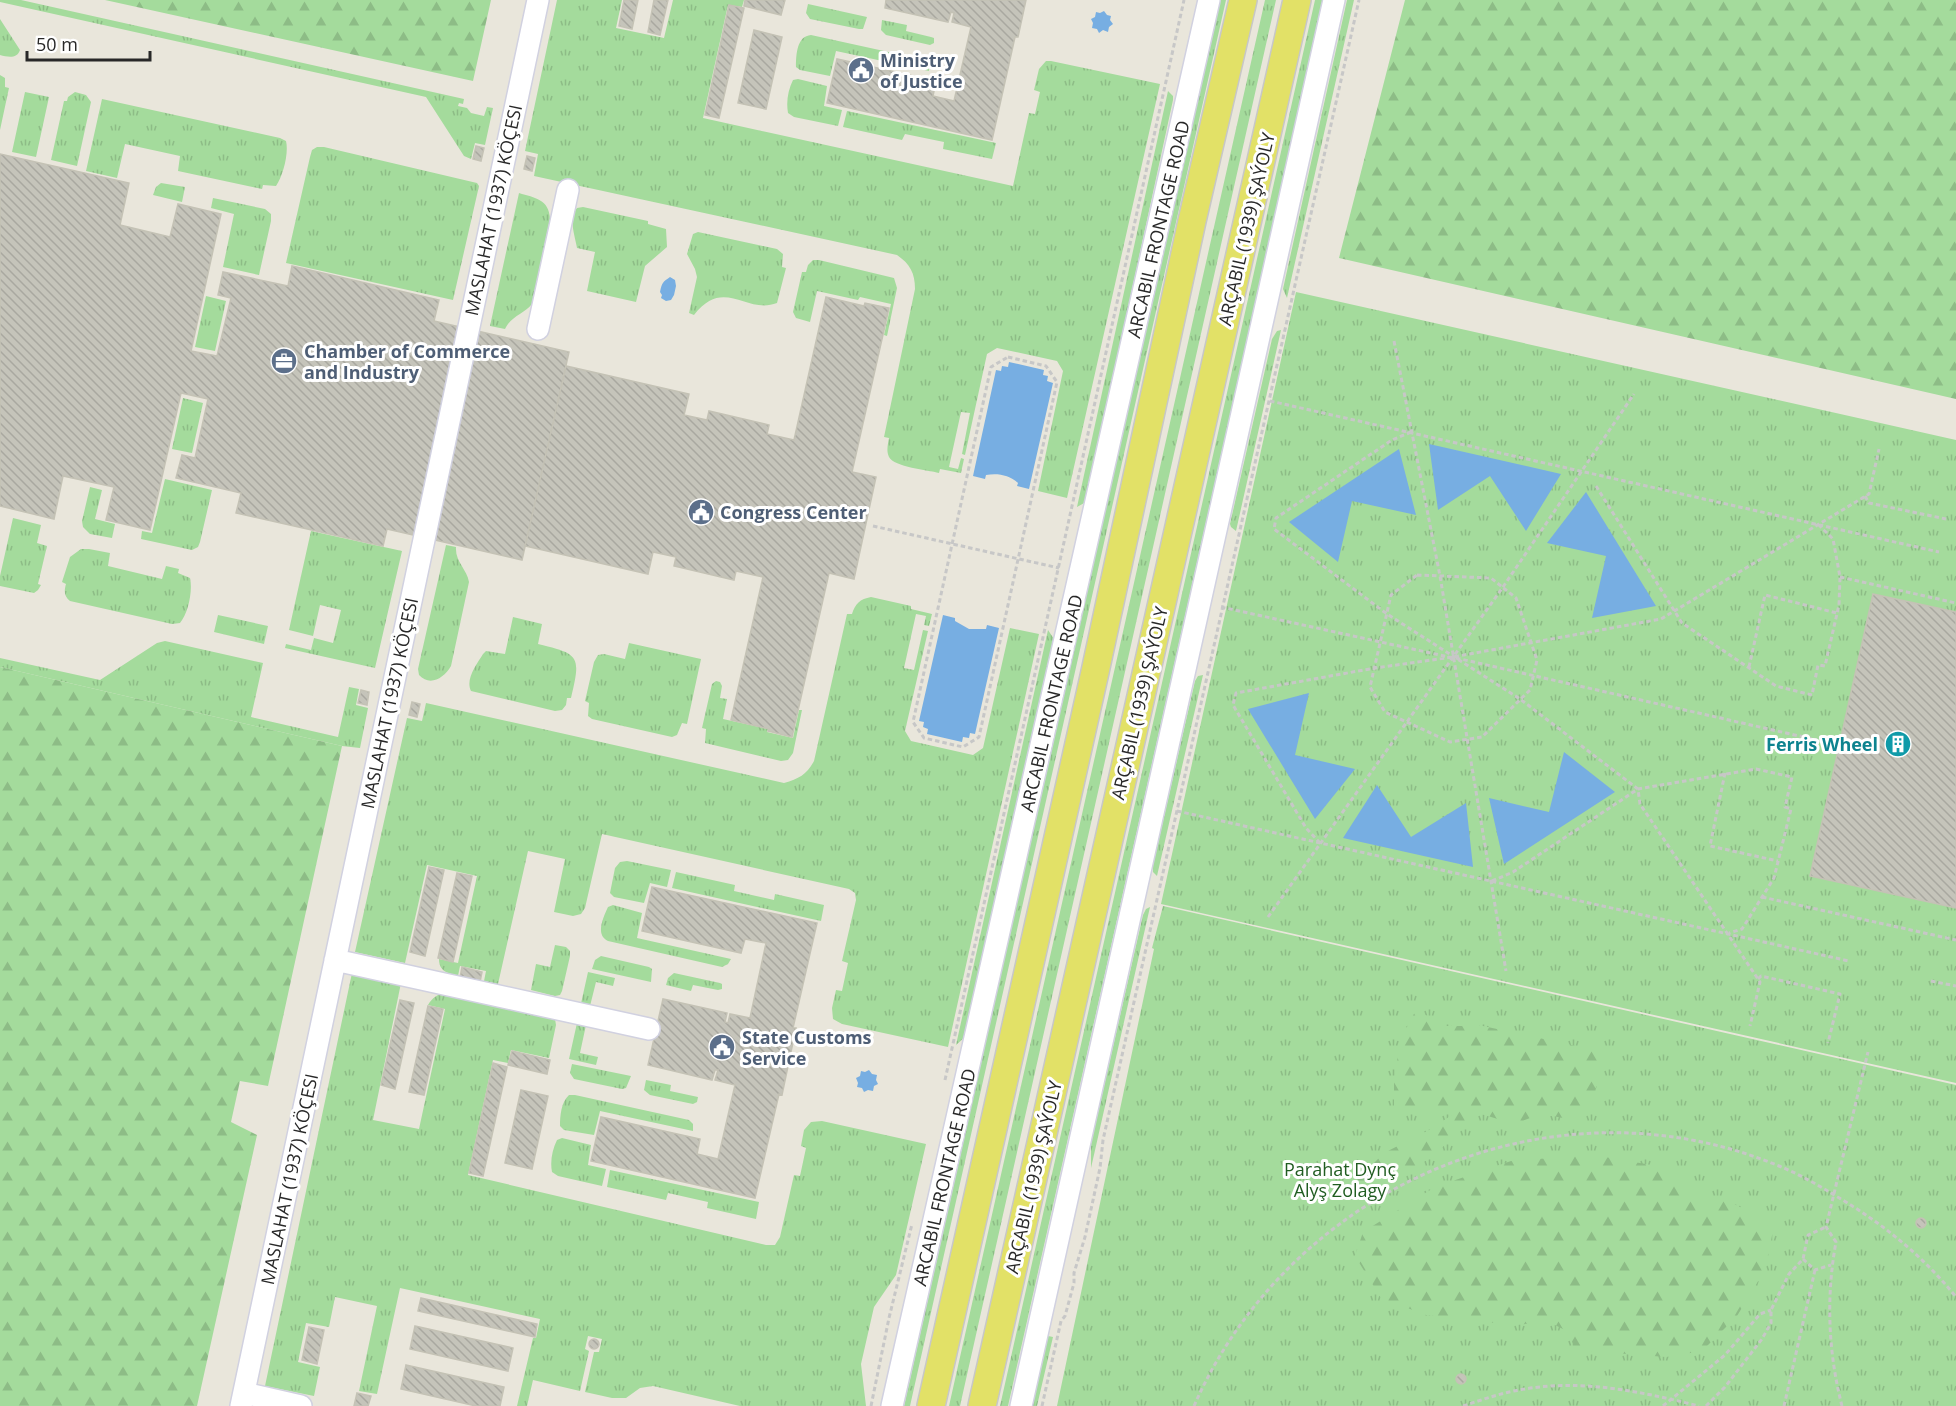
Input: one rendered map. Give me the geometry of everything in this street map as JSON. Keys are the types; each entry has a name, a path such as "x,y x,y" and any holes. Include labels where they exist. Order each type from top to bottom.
{"main road":[{"path":"931,1406 1090,696 1194,209 1243,0"},
{"name":"ARÇABIL (1939) ŞAÝOLY","path":"982,1406 1297,0"}],"street":[{"name":"MASLAHAT (1937) KÖÇESI","path":"243,1400 538,0"},
{"name":"ARCABIL FRONTAGE ROAD","path":"892,1406 1209,0"},
{"path":"1021,1406 1334,0"},
{"path":"538,329 568,190"},
{"path":"335,960 649,1029"},
{"path":"243,1400 302,1406"}],"path":[{"path":"942,1090 1184,0"},
{"path":"1042,1406 1061,1321 1065,1316 1074,1283 1074,1273 1085,1237 1100,1168 1103,1140 1359,0"},
{"path":"1394,341 1440,576 1506,970"},
{"path":"1008,357 1046,366 1058,382 979,737 963,747 924,738 913,722 953,544 991,367 1008,357"},
{"path":"1268,917 1503,587 1634,394"},
{"path":"1270,401 1939,552"},
{"path":"1411,432 1392,440 1276,518 1274,529 1387,614 1520,699 1638,789 1640,804 1760,982 1750,1026"},
{"path":"1320,843 1306,828 1233,705 1236,693 1661,619 1869,494 1879,449"},
{"path":"1596,486 1682,623 1776,686 1812,695 1818,665 1825,666 1837,613 1840,577 1833,539 1819,524"},
{"path":"1865,496 1869,502 1946,519"},
{"path":"873,526 1059,568"},
{"path":"1418,575 1440,576 1491,578 1516,598 1537,660 1530,690 1482,737 1450,742 1385,712 1370,687 1391,595 1418,575"},
{"path":"1840,577 1956,603"},
{"path":"1748,668 1765,595 1837,613"},
{"path":"1200,602 1817,740"},
{"path":"1491,881 1513,872 1638,789 1756,769 1792,777 1785,807 1791,809 1774,879 1742,929 1728,934"},
{"path":"1725,773 1710,846 1778,861"},
{"path":"1177,811 1849,961"},
{"path":"1762,897 1956,940"},
{"path":"1758,979 1761,976 1840,994 1828,1043"},
{"path":"1931,981 1956,986"},
{"path":"1842,1406 1830,1337 1832,1265 1836,1242 1826,1227 1868,1052"},
{"path":"1194,1406 1215,1364 1252,1308 1323,1235 1366,1205 1419,1176 1467,1157 1539,1139 1607,1132 1670,1137 1716,1145 1757,1158 1798,1174 1869,1216 1919,1258 1956,1297"},
{"path":"871,1406 912,1223"},
{"path":"1706,1406 1725,1387 1762,1339 1771,1323 1771,1310 1789,1274 1803,1259 1808,1234 1826,1227"},
{"path":"1803,1259 1815,1270"},
{"path":"1815,1270 1832,1265"},
{"path":"1784,1406 1815,1270"},
{"path":"1663,1406 1725,1354 1760,1314 1771,1310"},
{"path":"1463,1406 1509,1392 1561,1386 1604,1388 1672,1399 1699,1406"}],"green space":[{"path":"0,0 21,0 464,99 463,104 459,103 458,106 467,108 471,113 484,116 487,107 493,108 485,145 475,143 471,159 464,156 426,97 0,2"},
{"path":"105,0 491,0 473,81"},
{"path":"557,0 622,0 616,28 664,38 673,0 744,0 742,7 728,5 703,118 1013,186 1029,113 1035,114 1040,92 1034,90 1039,69 1046,61 1160,84 1067,498 1038,491 1063,371 1057,361 997,348 987,354 965,455 962,454 970,413 961,412 949,467 958,469 961,458 964,459 961,473 940,469 939,473 912,468 897,463 889,457 887,450 889,438 884,437 915,289 911,269 897,255 534,176 538,154 525,151"},
{"path":"1219,0 1226,0 910,1406 904,1406"},
{"path":"1265,0 1276,0 960,1406 949,1406"},
{"path":"1315,0 1323,0 1008,1406 1000,1406"},
{"path":"1347,0 1354,0 1287,298 1283,289"},
{"path":"1405,0 1956,0 1956,399 1339,258"},
{"path":"808,4 867,17 863,29 810,19 806,13"},
{"path":"0,19 20,50 14,56 0,55"},
{"path":"882,20 907,25 906,31 934,38 934,43 930,45 886,35 881,30"},
{"path":"811,35 925,60 929,65 929,71 836,51 830,76 800,70 796,67 798,46 806,36"},
{"path":"0,75 5,78 5,87 9,88 0,130"},
{"path":"798,79 827,86 824,106 842,110 838,126 794,117 788,113 787,100 790,88 793,80"},
{"path":"1168,91 1173,96 1173,100 1086,502 1077,507"},
{"path":"25,92 49,97 36,157 12,152"},
{"path":"75,92 86,95 91,102 77,166 51,160 64,101 67,101 68,97"},
{"path":"102,99 280,138 286,141 287,146 281,176 276,186 263,185 262,189 178,171 180,156 125,144 117,178 86,171"},
{"path":"847,111 996,143 992,159 943,149 944,142 905,134 902,140 843,127"},
{"path":"317,147 477,183 479,186 453,300 286,263 310,157 312,150"},
{"path":"161,183 185,187 182,202 153,195 156,187"},
{"path":"519,193 544,203 550,219 532,304 505,329 490,326"},
{"path":"213,198 265,209 271,214 259,275 223,267 234,214 211,208"},
{"path":"583,207 648,221 648,224 666,229 667,247 645,266 636,302 587,291 595,252 577,248 573,222 574,212 577,208"},
{"path":"698,232 777,249 783,254 782,267 786,268 777,303 766,305 725,297 715,298 694,315 689,313 697,277 687,254 693,234"},
{"path":"813,260 894,278 897,288 887,336 884,335 891,304 860,297 858,300 817,291 810,322 796,318 793,312 802,272 806,272"},
{"path":"1296,292 1956,440 1956,1083 1161,904"},
{"path":"206,296 226,301 215,351 195,347"},
{"path":"1281,330 1236,531 1230,524 1272,339 1277,331"},
{"path":"183,398 203,403 192,453 172,449"},
{"path":"165,479 212,490 200,542 198,547 192,550 141,539 142,531 152,533"},
{"path":"90,487 102,490 95,519 115,524 112,538 90,534 83,527 82,521"},
{"path":"13,518 41,525 37,543 47,546 38,584 41,585 34,593 0,586 0,576"},
{"path":"311,531 402,551 375,668 285,648 286,644 311,650 314,638 333,643 341,610 320,605 313,636 289,630"},
{"path":"446,545 456,547 457,557 469,582 451,666 445,674 432,681 423,679 418,669"},
{"path":"81,549 110,553 108,566 162,579 166,566 179,569 178,573 190,578 191,583 190,596 183,619 180,623 172,624 70,601 65,593 66,584 62,582 70,557"},
{"path":"871,597 911,606 911,609 932,614 929,626 924,625 926,616 916,614 904,668 914,670 923,630 928,631 905,731 911,741 973,755 983,748 1010,628 1039,634 948,1047 842,1024 833,1019 832,1008 836,990 842,991 848,963 842,961 856,900 855,893 849,889 602,834 585,908 581,914 573,916 554,912 565,859 528,851 498,984 484,981 486,971 460,966 458,976 444,971 439,963 439,959 458,963 477,876 427,865 405,963 355,952 407,718 422,721 426,703 784,783 802,775 814,761 847,614 852,614 858,602"},
{"path":"218,615 268,626 264,644 214,632"},
{"path":"513,617 542,624 538,644 570,654 574,659 576,673 571,698 567,698 562,710 555,711 471,691 471,677 483,654 486,651 505,654"},
{"path":"1048,630 1054,639 965,1037 956,1045"},
{"path":"165,641 263,663 251,717 338,737 349,687 359,689 356,705 368,708 360,748 342,746 0,667 0,658 100,680 157,643"},
{"path":"629,643 701,659 687,724 682,723 677,735 672,737 592,719 588,716 589,703 585,701 594,662 598,655 604,654 625,659"},
{"path":"0,667 342,746 268,1086 240,1081 231,1122 257,1135 197,1406 0,1406"},
{"path":"1203,675 1157,876 1153,872 1153,865 1195,681 1198,676"},
{"path":"716,681 722,686 720,698 727,699 723,719 768,729 767,732 793,738 799,710 802,710 793,753 788,760 781,761 705,743 706,729 702,728 712,684"},
{"path":"627,861 671,870 667,887 650,883 644,903 614,897 610,893 615,868 620,862"},
{"path":"676,872 735,885 734,891 774,900 775,894 824,905 821,921 672,888"},
{"path":"613,905 642,913 637,938 731,959 722,967 608,941 602,935 601,926 608,907"},
{"name":"Parahat Dynç Alyş Zolagy","path":"1163,906 1956,1085 1956,1406 1057,1406 1154,949 1152,948"},
{"path":"1150,907 1091,1168 1091,1143 1143,915"},
{"path":"555,945 566,947 570,951 560,995 555,996 531,990 536,964 550,967"},
{"path":"601,956 649,967 652,969 651,982 592,969 595,960"},
{"path":"588,972 615,978 613,986 596,982 589,1010 580,1008"},
{"path":"352,973 401,983 373,1120 419,1129 445,1009 428,1005 437,996 445,992 555,1019 556,1025 549,1058 511,1050 508,1063 493,1060 468,1175 766,1245 775,1245 780,1237 794,1175 800,1176 806,1148 801,1146 804,1130 811,1122 822,1121 926,1144 896,1275 874,1307 861,1364 866,1406 740,1406 653,1386 640,1388 626,1398 612,1398 585,1392 594,1352 599,1352 602,1339 588,1336 585,1349 589,1351 580,1391 533,1380 527,1406 517,1406 533,1338 536,1338 540,1319 400,1288 377,1394 359,1391 377,1306 335,1297 329,1327 306,1323 298,1362 320,1367 314,1396 265,1386"},
{"path":"674,973 720,983 722,989 693,985 691,991 666,985 668,978"},
{"path":"1416,1010 1446,1026 1483,1026 1608,1053 1600,1079 1587,1106 1569,1119 1541,1114 1514,1124 1478,1113 1429,1159 1375,1188 1357,1180 1384,1153 1429,1130 1455,1113 1420,1106 1394,1110 1394,1084 1400,1040"},
{"path":"577,1023 586,1025 580,1053 598,1057 596,1065 569,1059"},
{"path":"572,1064 631,1076 626,1088 622,1089 574,1079 570,1073"},
{"path":"646,1080 671,1085 670,1091 698,1097 697,1102 693,1104 650,1095 644,1090"},
{"path":"569,1095 689,1120 693,1124 693,1131 600,1111 594,1135 564,1130 560,1126 561,1114 564,1101"},
{"path":"562,1138 591,1145 588,1165 606,1169 602,1186 558,1176 552,1172 551,1160 554,1148 557,1140"},
{"path":"1594,1155 1657,1166 1699,1198 1728,1201 1752,1213 1773,1230 1766,1268 1737,1316 1702,1351 1666,1357 1576,1350 1567,1331 1549,1322 1513,1325 1426,1315 1381,1298 1355,1256 1363,1232 1435,1187 1511,1161"},
{"path":"610,1170 759,1202 756,1219 707,1208 708,1202 668,1193 666,1200 607,1187"},
{"path":"1048,1336 1053,1337 1037,1406 1032,1406"}],"water":[{"path":"1104,11 1111,16 1110,20 1113,24 1109,27 1108,32 1103,30 1099,33 1097,29 1092,28 1091,19 1095,17 1096,12"},
{"path":"670,277 675,280 676,286 671,300 666,301 661,298 661,286"},
{"path":"1009,362 1044,370 1043,375 1048,376 1047,381 1053,383 1029,489 1017,486 1018,483 1015,480 1003,475 986,475 985,479 973,476 996,370 1001,371 1002,366 1008,367"},
{"path":"1429,444 1561,474 1526,531 1490,476 1438,510"},
{"path":"1399,449 1416,515 1352,501 1338,562 1289,522"},
{"path":"1586,492 1656,606 1592,618 1606,556 1547,543"},
{"path":"943,615 955,618 955,621 969,629 986,629 987,625 999,628 975,734 970,733 969,738 963,737 962,742 927,734 928,729 923,727 924,722 919,721"},
{"path":"1309,693 1295,755 1355,769 1315,819 1248,709"},
{"path":"1564,752 1615,792 1504,864 1489,798 1549,812"},
{"path":"1377,785 1411,837 1466,803 1473,867 1343,838"},
{"path":"869,1070 872,1074 877,1075 878,1084 874,1086 873,1091 864,1092 862,1088 857,1087 856,1078 860,1076 861,1071"}],"building":[{"path":"624,0 638,0 632,29 619,26"},
{"path":"654,0 668,0 660,35 648,32"},
{"path":"745,0 785,0 781,15 744,6"},
{"name":"Ministry of Justice","path":"886,0 1026,0 1018,37 1015,37 992,140 827,103 837,59 936,81 933,96 954,101 971,27 952,22 954,13 951,12 948,22 885,8"},
{"path":"729,5 744,8 719,118 705,115"},
{"path":"754,30 782,37 766,109 738,103"},
{"path":"476,146 484,148 481,161 473,159"},
{"name":"Chamber of Commerce and Industry","path":"0,154 129,183 120,225 170,237 178,204 221,214 191,351 217,356 231,298 218,295 223,272 288,286 292,266 439,300 434,321 569,352 522,560 387,529 383,546 236,513 241,493 176,478 182,455 195,458 208,399 181,393 150,530 106,520 114,487 63,476 54,519 0,506"},
{"path":"527,156 535,158 532,171 524,169"},
{"name":"Congress Center","path":"826,297 864,306 865,303 889,308 852,472 876,477 854,579 829,573 792,737 731,720 763,577 736,571 734,580 674,566 676,557 653,552 648,574 525,546 566,366 689,394 684,415 707,420 709,411 769,425 767,434 794,440"},
{"name":"Ferris Wheel","path":"1873,594 1956,612 1956,908 1810,876"},
{"path":"361,690 369,692 367,705 358,703"},
{"path":"412,702 420,704 417,717 409,715"},
{"path":"429,867 444,870 425,956 410,952"},
{"path":"457,873 472,876 453,962 438,958"},
{"name":"State Customs Service","path":"652,887 817,923 793,1028 796,1028 782,1095 779,1094 755,1198 591,1161 601,1117 700,1139 697,1154 718,1159 735,1085 715,1080 718,1070 715,1070 712,1080 648,1065 663,999 727,1013 725,1022 728,1023 730,1014 750,1018 766,943 745,939 741,953 642,931"},
{"path":"462,967 482,972 480,982 460,978"},
{"path":"400,1000 414,1003 395,1089 381,1085"},
{"path":"428,1006 443,1009 424,1095 409,1092"},
{"path":"512,1051 550,1060 547,1074 508,1065"},
{"path":"493,1063 507,1067 483,1176 469,1173"},
{"path":"521,1090 548,1096 532,1169 505,1163"},
{"path":"1921,1218 1925,1219 1925,1227 1921,1228 1917,1227 1916,1223 1917,1219"},
{"path":"421,1298 537,1324 535,1337 418,1311"},
{"path":"415,1326 513,1348 508,1371 410,1349"},
{"path":"309,1327 324,1330 317,1364 302,1360"},
{"path":"594,1339 598,1340 598,1348 594,1349 590,1348 589,1344 590,1340"},
{"path":"406,1365 504,1387 500,1406 476,1406 401,1389"},
{"path":"1461,1374 1465,1375 1465,1383 1461,1384 1457,1383 1456,1379 1457,1375"},
{"path":"357,1393 371,1396 368,1406 354,1406"}],"place":[{"name":"Ministry of Justice","path":"861,70"},
{"name":"Chamber of Commerce and Industry","path":"284,361"},
{"name":"Congress Center","path":"701,512"},
{"name":"Ferris Wheel","path":"1898,744"},
{"name":"State Customs Service","path":"722,1047"}]}
